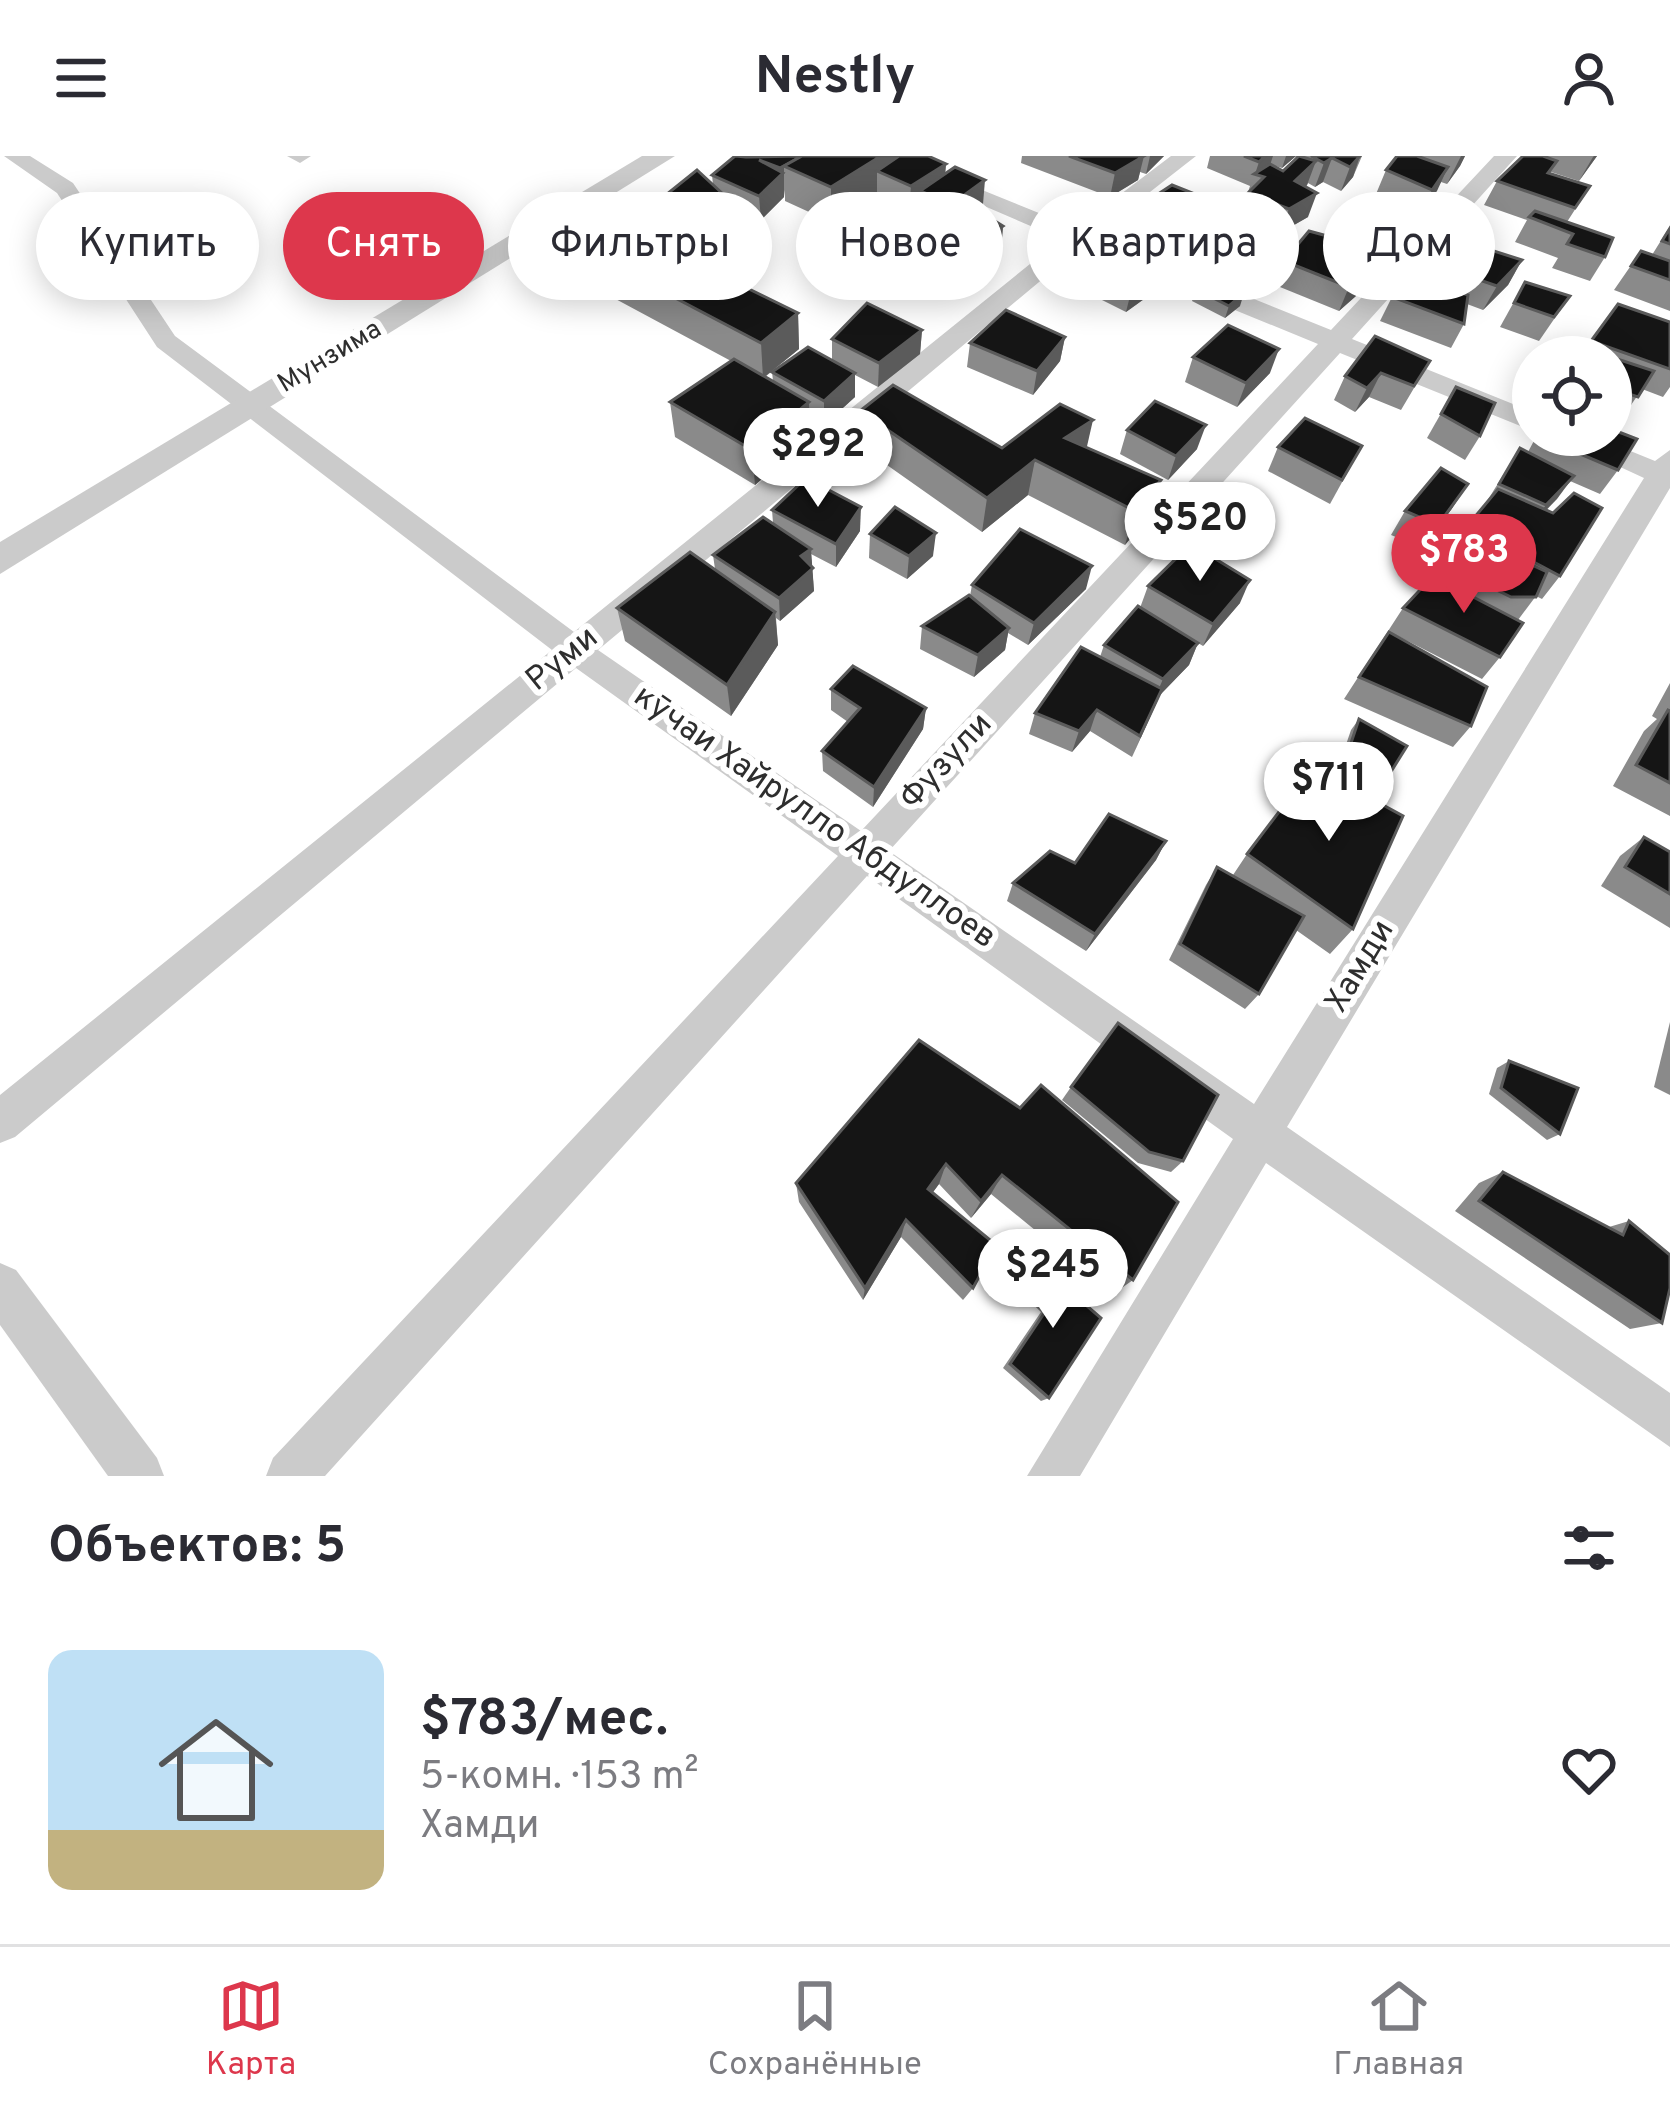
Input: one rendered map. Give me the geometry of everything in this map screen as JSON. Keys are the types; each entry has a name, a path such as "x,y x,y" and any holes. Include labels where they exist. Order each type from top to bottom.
{"street":[{"name":"кӯчаи Хайрулло Абдуллоев","path":"17,156 65,188 166,341 575,650 1670,1422"},
{"name":"Мунзима","path":"0,560 662,156"},
{"path":"879,156 1027,216"},
{"name":"Руми","path":"1137,192 1185,156"},
{"name":"Фузули","path":"291,1476 1506,156"},
{"name":"Руми","path":"0,1122 1027,279"},
{"path":"1233,300 1512,413"},
{"path":"1626,456 1667,470"},
{"name":"Хамди","path":"1052,1476 1667,470"},
{"path":"0,1286 139,1476"}],"building":[{"path":"735,156 802,156 780,168 759,160 783,173 763,192 750,192 712,175"},
{"path":"802,156 881,156 831,187 784,166"},
{"path":"899,156 928,156 946,164 911,186 877,171"},
{"path":"1069,156 1144,156 1115,173"},
{"path":"1299,156 1316,161 1295,181 1317,193 1299,203 1299,192 1249,192 1264,177 1254,174 1270,164 1283,171"},
{"path":"1311,156 1360,156 1350,167 1332,158 1324,163"},
{"path":"1397,156 1417,156 1448,167 1432,190 1386,170"},
{"path":"1523,156 1557,161 1548,173 1590,186 1575,208 1497,181"},
{"path":"955,167 985,180 968,192 920,191"},
{"path":"697,170 721,192 670,192"},
{"path":"1172,185 1190,192 1161,192"},
{"path":"1535,211 1613,238 1605,257 1567,244 1573,234 1529,217"},
{"path":"1309,231 1323,235 1323,277 1299,267 1299,243"},
{"path":"1495,251 1522,260 1497,286"},
{"path":"1641,251 1670,261 1670,280 1631,266"},
{"path":"1525,282 1570,296 1554,317 1514,303"},
{"path":"679,300 771,300 798,313 761,343"},
{"path":"1400,300 1467,300 1464,324"},
{"path":"867,303 922,330 879,363 832,339"},
{"path":"1618,304 1670,322 1670,369 1632,356 1632,336 1595,336"},
{"path":"1006,310 1065,337 1037,371 970,343"},
{"path":"1228,325 1279,349 1246,383 1193,357"},
{"path":"1375,336 1430,361 1414,386 1381,373 1367,388 1345,376"},
{"path":"808,347 855,373 824,401 772,372"},
{"path":"734,359 809,402 752,450 670,402"},
{"path":"1632,364 1654,371 1638,397 1632,395"},
{"path":"893,385 1002,448 1060,404 1093,420 1065,438 1161,480 1135,511 1035,460 987,498 860,411"},
{"path":"1456,387 1495,403 1480,436 1441,414"},
{"path":"1155,401 1206,425 1176,456 1127,430"},
{"path":"1305,418 1362,446 1342,480 1278,447"},
{"path":"1515,456 1535,456 1574,476 1546,505 1499,484"},
{"path":"1585,456 1627,456 1618,470"},
{"path":"1441,468 1468,484 1438,525 1405,511"},
{"path":"806,478 861,507 836,544 772,510"},
{"path":"1498,489 1553,513 1574,493 1602,508 1560,576 1530,560 1531,551 1469,524"},
{"path":"895,507 936,533 909,556 870,534"},
{"path":"763,517 811,549 801,556 813,568 779,598 713,555"},
{"path":"1020,529 1092,566 1034,623 972,585"},
{"path":"1465,534 1547,572 1536,597 1511,597 1448,566"},
{"path":"1191,544 1250,580 1213,624 1148,586"},
{"path":"690,552 775,612 727,685 617,608"},
{"path":"1433,576 1523,623 1500,657 1403,608"},
{"path":"969,595 1009,628 978,655 922,626"},
{"path":"1138,606 1198,643 1163,679 1104,645"},
{"path":"1389,632 1487,687 1471,726 1359,677"},
{"path":"1081,647 1162,689 1140,736 1097,710 1079,731 1035,713"},
{"path":"853,666 926,708 874,787 822,751 860,708 831,689"},
{"path":"1670,711 1670,783 1636,765"},
{"path":"1359,719 1407,746 1387,778 1347,755"},
{"path":"1313,767 1403,816 1353,929 1247,854"},
{"path":"1109,814 1166,841 1095,934 1013,883 1050,851 1075,863"},
{"path":"1644,837 1670,852 1670,894 1625,867"},
{"path":"1217,867 1304,916 1259,994 1180,944"},
{"path":"1118,1023 1218,1095 1183,1161 1149,1152 1071,1087"},
{"path":"919,1040 1020,1108 1041,1085 1178,1202 1133,1280 1002,1175 981,1201 946,1164 928,1189 996,1245 973,1288 906,1220 865,1288 796,1183"},
{"path":"1509,1061 1578,1088 1560,1134 1501,1088"},
{"path":"1503,1172 1623,1235 1629,1221 1670,1255 1670,1288 1662,1323 1479,1201"},
{"path":"1029,1256 1101,1318 1049,1398 1010,1364 1049,1306 1019,1277"}]}
